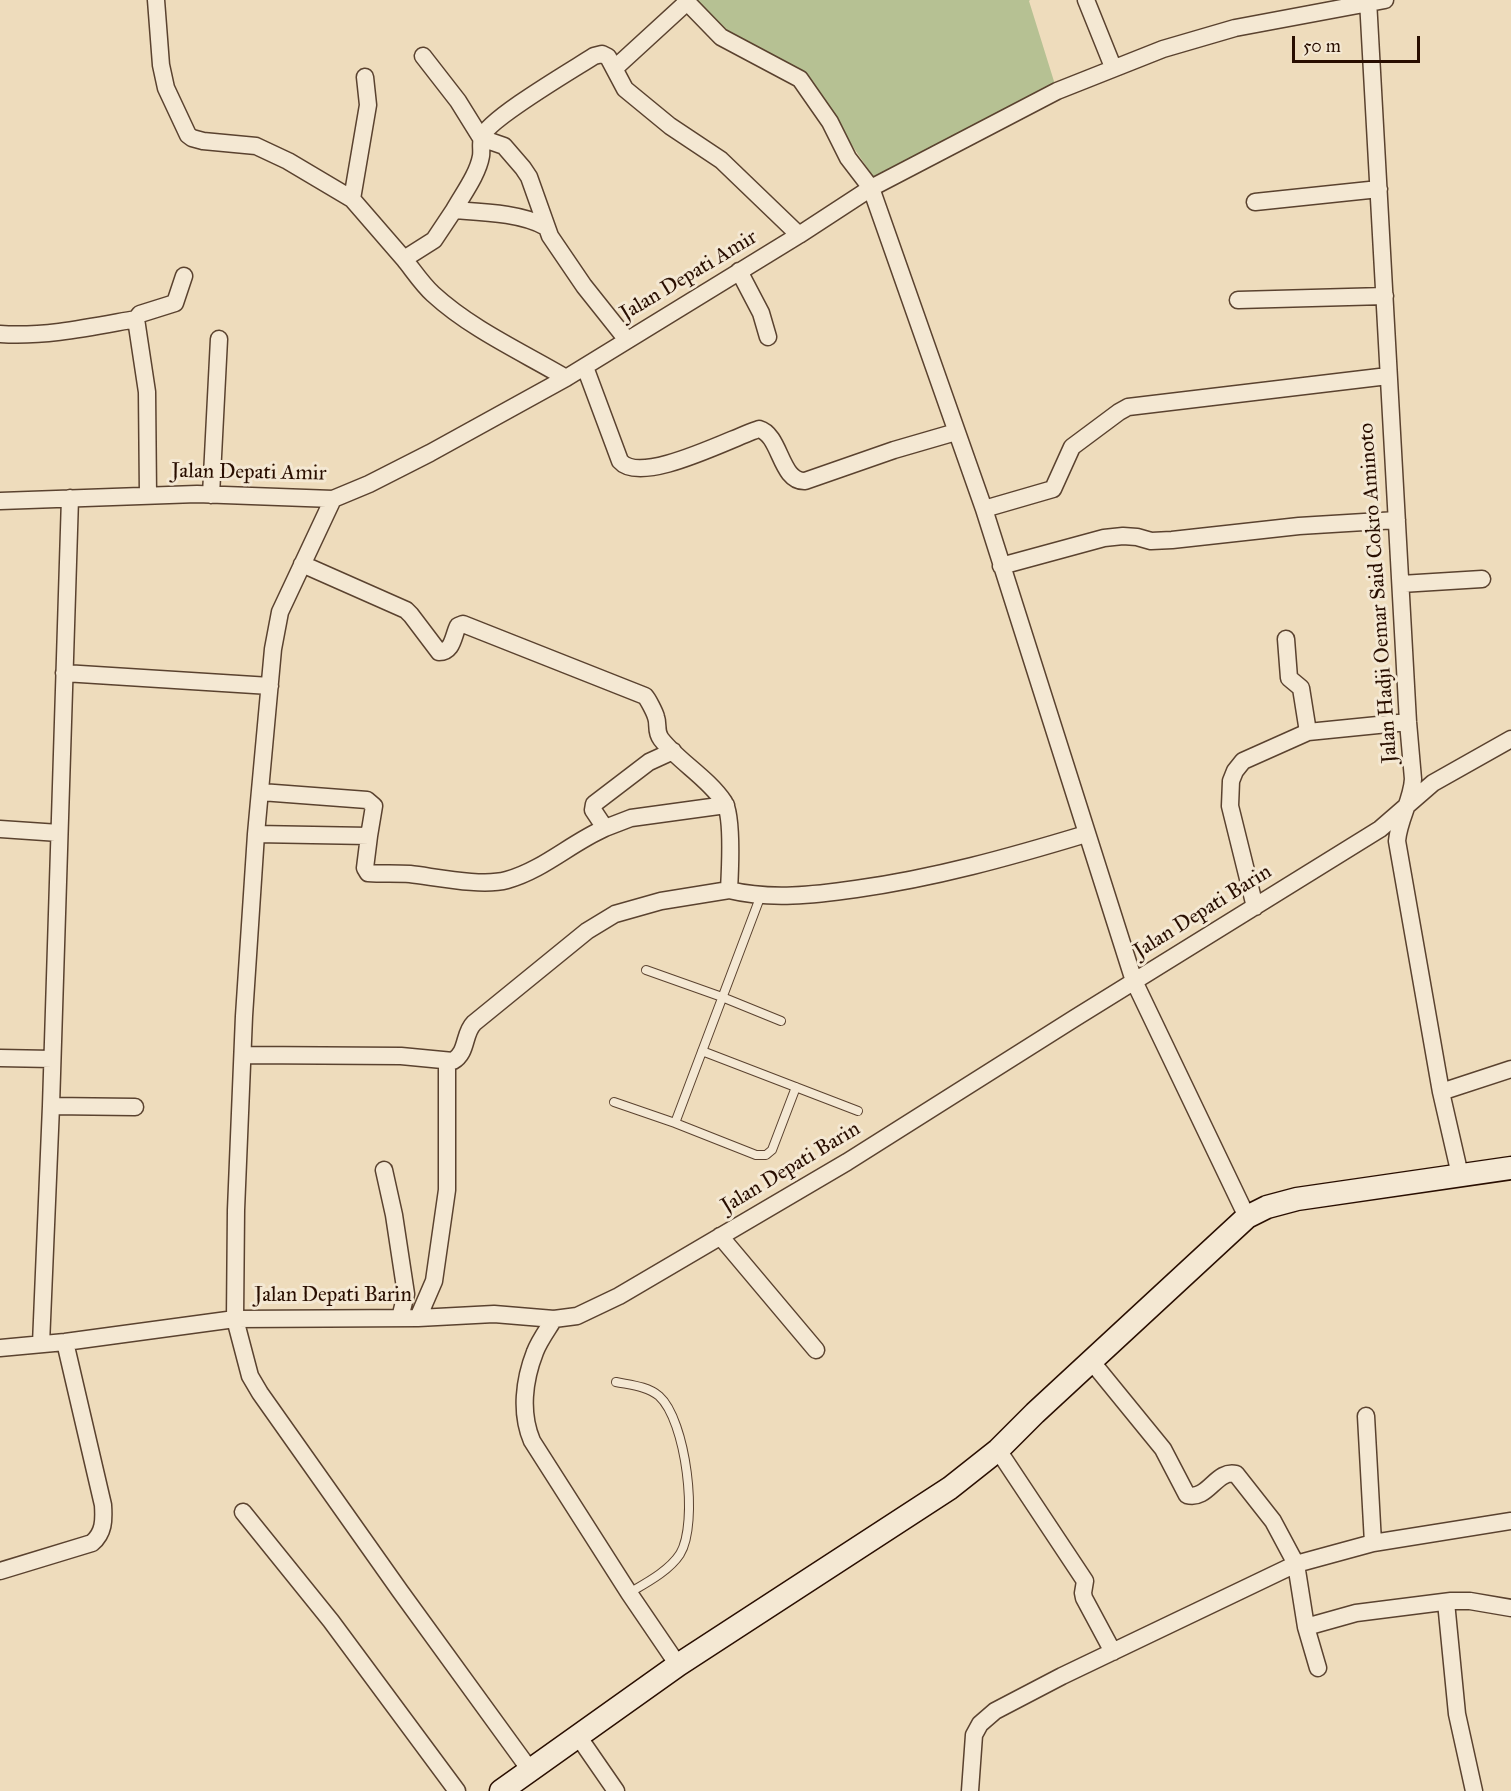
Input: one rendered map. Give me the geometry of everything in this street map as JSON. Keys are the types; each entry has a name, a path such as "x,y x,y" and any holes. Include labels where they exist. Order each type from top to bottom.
{"main road":[{"path":"501,1791 678,1665 950,1488 998,1450 1035,1413 1248,1217 1267,1207 1297,1199 1511,1168"}],"street":[{"path":"156,0 161,65 166,88 188,135 203,141 256,146 288,161 352,199 432,293 482,329 566,378"},
{"path":"1086,0 1113,67"},
{"name":"Jalan Depati Amir","path":"0,501 148,495 333,498 369,484 430,453 566,378 799,235 871,188 1057,91 1163,49 1235,28 1385,0"},
{"path":"615,68 686,1 721,37 800,79 830,122 848,158 871,188 984,509 1134,981 1248,1217"},
{"name":"Jalan Hadji Oemar Said Cokro Aminoto","path":"1368,2 1413,779 1398,832 1398,850 1441,1092 1460,1175"},
{"path":"481,138 488,126 530,96 594,56 602,54 608,57 625,89 670,126 721,160 799,235"},
{"path":"404,258 434,240 454,210 482,155 481,138 458,101 423,56"},
{"path":"352,199 368,105 365,77"},
{"path":"481,138 504,146 523,168 529,177 550,236 584,286 627,340"},
{"path":"1255,202 1379,189"},
{"path":"454,210 536,221 546,226"},
{"path":"739,271 760,313 768,337"},
{"path":"0,334 21,336 74,331 136,319 140,314 175,303 184,276"},
{"path":"1238,300 1385,296"},
{"path":"136,319 147,392 148,495"},
{"path":"211,495 219,339"},
{"path":"585,367 620,461 624,466 631,468 662,466 759,429 769,435 792,476 801,482 894,450 956,432"},
{"path":"984,509 1053,489 1072,447 1128,407 1388,376"},
{"path":"41,1344 51,1106 70,498"},
{"path":"333,498 280,612 273,649 256,834 243,1055 236,1210 235,1319 250,1376 260,1393 400,1592 530,1770"},
{"path":"1002,566 1104,538 1123,536 1151,541 1172,540 1299,526 1397,520"},
{"path":"302,564 406,610 439,652 447,651 458,626 463,624 645,696 656,717 658,734 726,805 729,890"},
{"path":"1401,584 1482,579"},
{"path":"1286,639 1289,678 1301,688 1308,732"},
{"path":"64,673 270,686"},
{"path":"1255,907 1230,806 1231,781 1243,761 1308,732 1408,722"},
{"name":"Jalan Depati Barin","path":"0,1348 65,1342 235,1319 400,1318 419,1314 494,1314 554,1319 577,1316 599,1307 847,1162 1380,829 1433,783 1511,739"},
{"path":"605,828 593,810 594,804 649,762 673,751"},
{"path":"261,792 367,800 374,806 365,868 368,873 495,882 521,875 559,855 589,835 630,818 726,805"},
{"path":"0,829 59,833"},
{"path":"256,834 369,836"},
{"path":"243,1055 401,1056 453,1061 461,1054 469,1030 483,1015 587,931 623,911 661,901 729,890 749,894 816,894 901,883 997,861 1086,834"},
{"path":"0,1058 52,1059"},
{"path":"419,1314 434,1281 447,1190 447,1062"},
{"path":"1441,1092 1511,1069"},
{"path":"51,1106 135,1107"},
{"path":"384,1170 394,1215 406,1294 400,1318"},
{"path":"720,1236 816,1350"},
{"path":"406,1294 419,1314"},
{"path":"554,1319 535,1352 526,1392 524,1411 526,1428 629,1593 678,1665"},
{"path":"0,1570 92,1543 99,1537 103,1527 103,1505 65,1342"},
{"path":"1092,1362 1163,1449 1184,1492 1192,1496 1197,1495 1223,1476 1236,1474 1274,1521 1296,1564 1306,1627 1318,1668"},
{"path":"1366,1416 1373,1543"},
{"path":"998,1450 1085,1581 1084,1598 1113,1652"},
{"path":"243,1512 331,1621 458,1791"},
{"path":"970,1791 974,1735 985,1719 995,1711 1053,1681 1296,1564 1373,1543 1511,1521"},
{"path":"1306,1627 1356,1613 1446,1602 1470,1601 1511,1608"},
{"path":"1446,1602 1457,1714 1474,1791"},
{"path":"578,1736 616,1791"}],"lane":[{"path":"675,1123 761,894"},
{"path":"646,970 782,1021"},
{"path":"702,1051 858,1111"},
{"path":"614,1102 756,1155 766,1155 772,1150 796,1087"},
{"path":"616,1382 651,1390 660,1397 670,1412 679,1438 689,1485 688,1519 682,1550 678,1557 649,1581 629,1593"}],"green space":[{"path":"686,0 1030,0 1057,91 879,185 834,119 804,84 719,35"}]}
